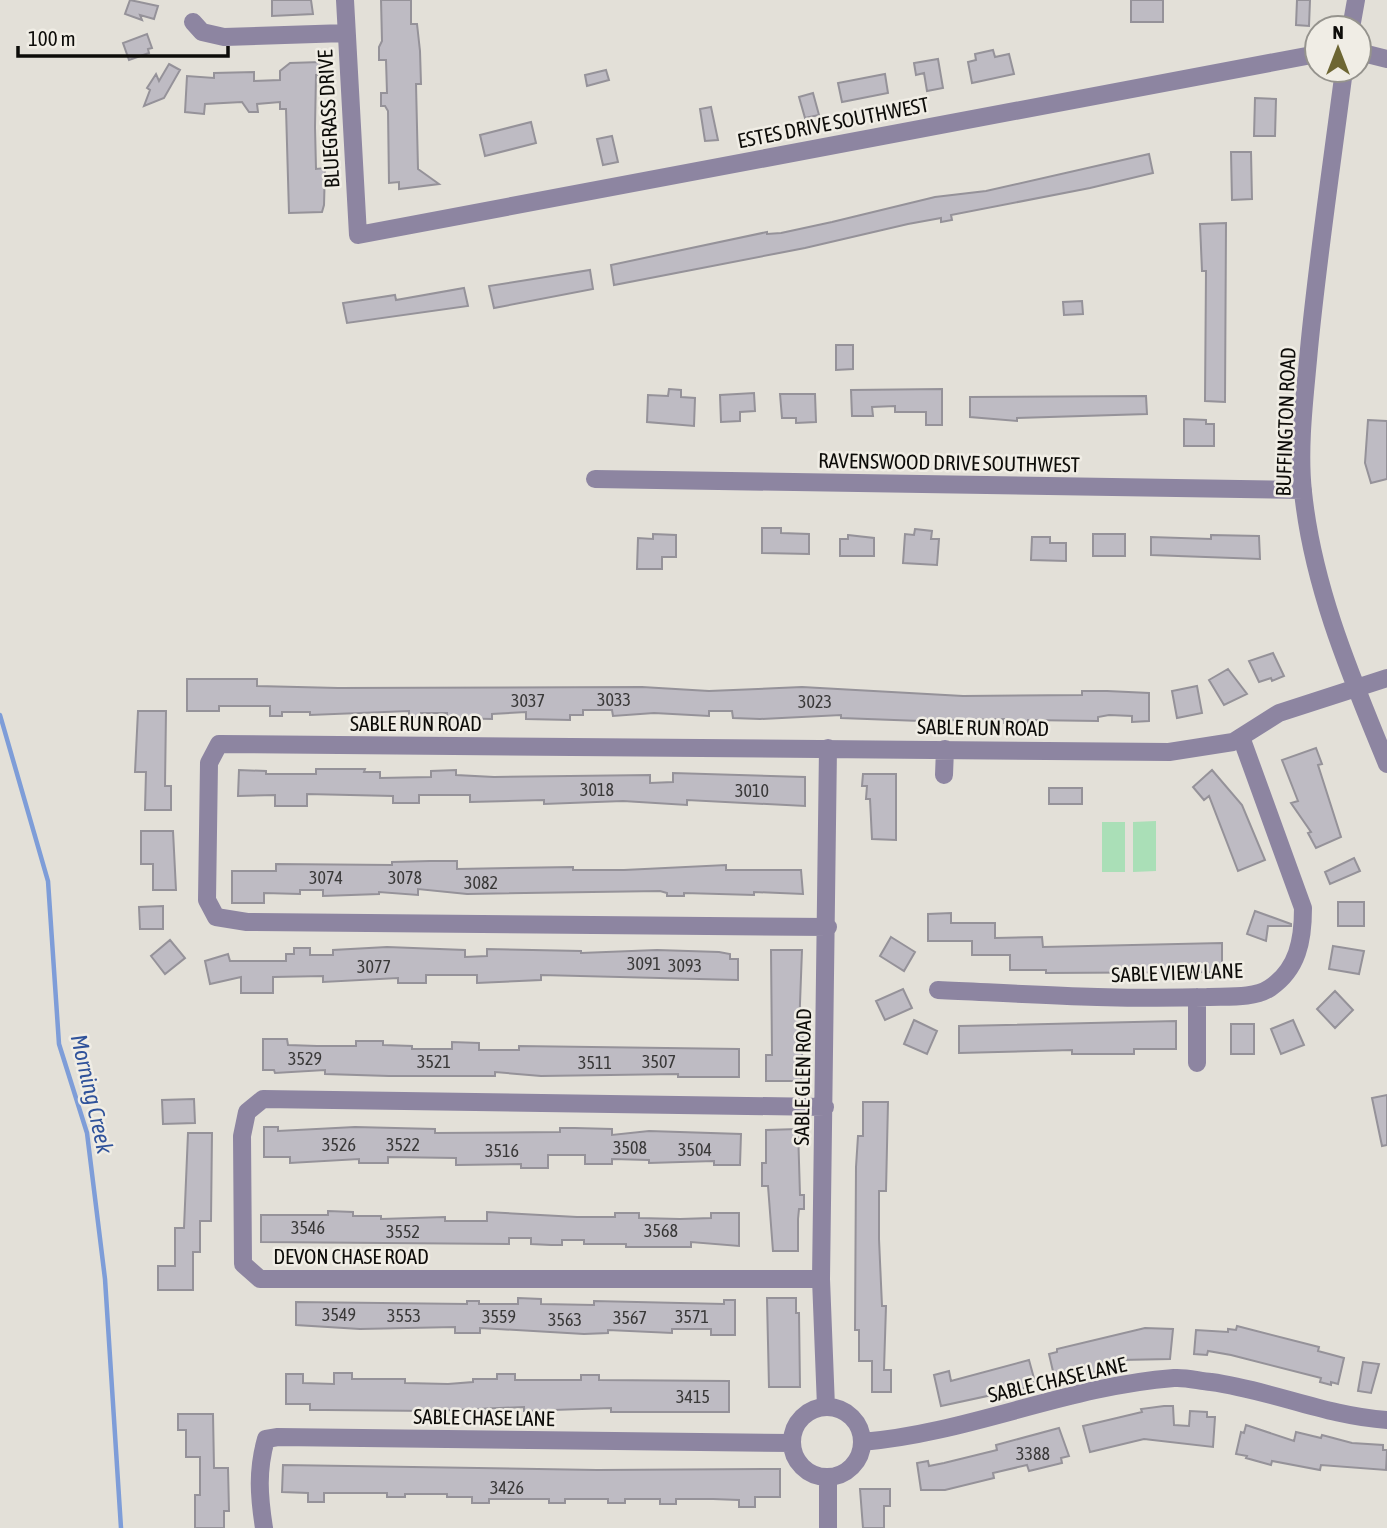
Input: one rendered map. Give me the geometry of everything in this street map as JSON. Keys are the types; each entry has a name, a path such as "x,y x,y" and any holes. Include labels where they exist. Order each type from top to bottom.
{"street":[{"name":"BLUEGRASS DRIVE","path":"345,0 358,235"},
{"path":"193,22 202,32 224,37 346,33"},
{"name":"ESTES DRIVE SOUTHWEST","path":"358,235 1303,57"},
{"name":"BUFFINGTON ROAD","path":"1342,84 1310,338 1305,393 1303,490 1314,559 1335,635 1387,764"},
{"name":"RAVENSWOOD DRIVE SOUTHWEST","path":"595,479 1303,490"},
{"name":"SABLE RUN ROAD","path":"828,927 247,922 216,917 207,900 209,763 219,744 1169,752 1233,742 1279,713 1387,678"},
{"name":"SABLE VIEW LANE","path":"938,989 1144,999 1242,995 1269,989 1295,963 1303,933 1303,908 1241,737"},
{"name":"SABLE GLEN ROAD","path":"826,1407 821,1279 828,927 828,748"},
{"path":"944,775 945,749"},
{"path":"1197,997 1197,1063"},
{"name":"DEVON CHASE ROAD","path":"821,1279 260,1279 243,1264 242,1136 247,1112 263,1099 825,1107"},
{"name":"SABLE CHASE LANE","path":"862,1442 912,1438 1106,1387 1176,1378 1245,1387 1341,1414 1387,1419"},
{"path":"826,1407 837,1409 855,1421 862,1442 855,1462 838,1475 828,1477 817,1476 799,1464 792,1443 798,1422 805,1414 826,1407"},
{"name":"SABLE CHASE LANE","path":"264,1528 257,1485 261,1458 266,1439 278,1437 792,1443"},
{"path":"828,1477 828,1528"}],"green space":[{"path":"1156,821 1156,871 1133,872 1133,822"},
{"path":"1102,822 1125,822 1125,872 1102,872"}],"building":[{"path":"130,0 158,6 154,19 140,15 142,20 125,14"},
{"path":"272,0 311,0 313,14 272,16"},
{"path":"381,0 411,0 411,24 417,24 420,51 421,84 416,84 418,169 439,184 399,189 399,182 389,183 388,111 385,106 381,106 381,93 387,93 386,60 379,60 382,41"},
{"path":"1131,0 1163,0 1163,22 1131,22"},
{"path":"1297,0 1310,0 1309,14 1303,14 1303,26 1296,25"},
{"path":"147,34 152,48 148,49 149,53 129,60 123,43"},
{"path":"993,50 995,57 1009,54 1014,74 972,83 968,62 976,60 975,54"},
{"path":"938,59 943,88 927,91 924,73 916,75 914,63"},
{"path":"320,62 320,75 316,75 316,169 325,168 324,205 322,212 289,213 286,109 280,109 280,102 257,104 258,112 249,112 242,102 205,104 204,114 185,112 187,76 214,78 214,73 254,72 254,81 280,80 280,71 290,63"},
{"path":"169,64 180,70 164,98 144,106 150,90 147,88 156,74 159,81"},
{"path":"606,70 609,80 587,86 585,75"},
{"path":"885,74 888,93 842,102 838,83"},
{"path":"813,93 819,115 805,118 799,97"},
{"path":"1255,98 1276,99 1275,136 1254,136"},
{"path":"711,107 718,140 705,141 700,109"},
{"path":"531,122 536,143 485,156 480,135"},
{"path":"612,136 618,162 603,165 597,139"},
{"path":"1231,152 1251,152 1252,199 1232,200"},
{"path":"1149,154 1153,173 951,215 952,220 941,222 941,218 908,224 805,248 614,285 611,265 767,232 781,233 935,197 986,191"},
{"path":"1226,223 1225,402 1205,401 1206,271 1202,271 1200,224"},
{"path":"590,270 593,289 494,308 489,286"},
{"path":"464,288 468,306 347,323 343,303 395,295 396,300"},
{"path":"1082,301 1083,314 1064,315 1063,302"},
{"path":"836,345 853,345 853,369 836,370"},
{"path":"669,389 681,390 681,397 695,398 694,426 647,422 648,395 668,396"},
{"path":"942,389 942,425 926,425 926,412 895,412 895,406 872,407 873,416 852,416 851,390"},
{"path":"754,393 755,411 740,412 740,421 721,422 720,395"},
{"path":"780,394 815,394 816,422 796,423 796,418 782,418"},
{"path":"1146,396 1147,414 1017,418 1017,421 970,417 970,397"},
{"path":"1184,419 1206,420 1206,424 1214,424 1214,446 1184,446"},
{"path":"1368,420 1387,421 1387,479 1371,483 1365,463"},
{"path":"762,528 781,528 781,533 809,534 809,554 762,553"},
{"path":"915,529 932,531 931,539 939,539 937,565 903,563 905,534 914,535"},
{"path":"653,534 676,535 676,557 662,557 662,569 637,569 638,538 653,539"},
{"path":"1093,534 1125,534 1125,556 1093,556"},
{"path":"848,535 874,538 874,556 840,556 840,539 848,539"},
{"path":"1211,535 1259,536 1260,559 1151,555 1151,537 1211,539"},
{"path":"1032,537 1050,537 1050,543 1066,543 1066,561 1031,560"},
{"path":"1273,653 1284,676 1259,682 1249,661"},
{"path":"1228,669 1247,694 1224,705 1209,680"},
{"path":"187,679 257,679 257,686 338,688 642,687 709,691 802,687 963,696 1082,695 1082,691 1107,691 1149,693 1149,721 1132,722 1132,716 1109,715 1098,717 1098,721 1028,720 1028,724 1004,723 1004,719 921,721 841,718 841,715 760,719 733,718 732,711 709,711 709,716 654,713 613,716 612,710 583,710 583,715 570,715 570,720 526,719 526,712 492,714 492,719 447,718 447,713 421,713 421,717 409,717 409,711 310,715 310,712 282,712 282,716 270,716 270,706 219,706 219,711 187,711"},
{"path":"1197,686 1202,713 1177,718 1172,691"},
{"path":"138,711 166,711 165,786 171,786 171,810 145,810 146,772 135,772"},
{"path":"1316,748 1322,764 1318,765 1341,837 1316,848 1308,833 1311,832 1291,803 1298,801 1282,760"},
{"path":"316,769 365,769 364,772 380,772 380,778 431,777 431,771 456,770 456,775 494,777 650,775 650,783 673,782 673,773 805,777 805,806 687,800 687,805 623,801 544,804 544,800 470,802 470,795 419,795 419,803 393,803 393,796 307,794 307,806 275,806 275,795 238,796 239,770 266,771 266,774 316,774"},
{"path":"1212,770 1242,805 1265,860 1238,871 1209,796 1204,800 1193,787"},
{"path":"863,774 896,774 896,840 872,839 870,799 866,799 867,786 862,786"},
{"path":"1049,788 1082,788 1082,804 1049,804"},
{"path":"141,831 173,831 176,890 153,890 153,864 141,864"},
{"path":"1354,858 1360,871 1330,884 1325,872"},
{"path":"457,861 457,869 573,867 573,870 624,870 726,865 726,870 801,870 803,894 684,893 684,896 667,896 667,893 660,891 467,894 418,889 418,895 379,892 323,896 323,890 300,890 300,894 264,893 264,903 232,903 232,871 276,871 276,864 392,865 392,862"},
{"path":"1338,902 1364,902 1364,926 1338,926"},
{"path":"163,906 163,929 140,929 139,907"},
{"path":"1255,911 1291,926 1268,926 1266,941 1247,934"},
{"path":"951,913 951,923 995,923 995,938 1042,937 1043,947 1222,943 1222,972 1046,973 1046,970 1010,970 1010,955 972,955 972,941 928,941 928,914"},
{"path":"891,937 915,952 904,971 880,956"},
{"path":"170,940 185,958 165,974 151,956"},
{"path":"1333,946 1364,951 1359,974 1329,969"},
{"path":"387,947 465,950 465,957 487,956 487,949 581,953 657,950 719,952 730,954 730,959 738,959 738,980 541,975 541,980 477,983 477,975 426,975 426,983 398,983 398,978 323,982 323,976 273,977 273,993 241,993 241,977 210,984 205,961 228,954 230,961 286,961 286,954 294,954 294,948 310,948 310,955 333,955 333,950"},
{"path":"771,950 802,950 799,1030 803,1030 801,1081 766,1081 766,1055 772,1055"},
{"path":"903,989 912,1008 885,1020 876,1001"},
{"path":"1335,991 1353,1010 1335,1028 1317,1009"},
{"path":"914,1020 937,1031 927,1054 904,1044"},
{"path":"1293,1020 1304,1045 1281,1054 1271,1029"},
{"path":"1176,1021 1176,1049 1134,1049 1134,1054 1072,1054 1072,1050 959,1053 959,1026"},
{"path":"1231,1024 1254,1024 1254,1054 1231,1054"},
{"path":"263,1039 287,1039 288,1045 317,1046 356,1046 356,1041 383,1041 383,1045 412,1046 412,1049 452,1049 452,1042 479,1043 479,1050 519,1050 519,1046 739,1049 739,1077 678,1077 678,1074 541,1076 495,1072 495,1076 389,1076 325,1074 325,1070 275,1073 274,1070 263,1070"},
{"path":"1387,1095 1387,1145 1382,1146 1372,1098"},
{"path":"194,1099 195,1123 163,1124 162,1100"},
{"path":"863,1102 888,1102 886,1191 879,1191 879,1239 882,1306 886,1306 884,1370 891,1370 891,1392 872,1392 872,1361 859,1361 859,1330 855,1330 856,1167 858,1136 863,1136"},
{"path":"264,1127 278,1127 278,1131 355,1127 435,1129 435,1133 560,1132 560,1128 575,1128 612,1129 612,1135 649,1131 741,1134 740,1165 714,1165 714,1161 649,1163 649,1160 612,1159 612,1164 585,1164 585,1155 548,1155 548,1168 521,1168 521,1164 456,1165 456,1158 388,1157 388,1163 359,1163 359,1159 290,1163 290,1157 264,1157"},
{"path":"798,1129 800,1195 804,1195 804,1209 799,1209 798,1251 773,1251 768,1186 762,1186 762,1163 766,1163 766,1130"},
{"path":"188,1133 212,1133 211,1221 200,1221 200,1252 193,1252 193,1290 158,1290 158,1266 175,1266 175,1228 184,1228"},
{"path":"328,1211 353,1212 353,1216 381,1216 381,1219 445,1217 445,1221 487,1221 487,1212 577,1217 615,1217 615,1213 639,1213 639,1218 680,1219 711,1218 711,1213 739,1213 739,1246 691,1242 691,1247 626,1247 626,1244 584,1244 584,1240 562,1240 562,1245 551,1245 531,1244 531,1238 509,1238 509,1244 261,1242 261,1215 328,1215"},
{"path":"518,1298 541,1299 541,1304 594,1305 594,1301 724,1304 724,1300 735,1300 735,1335 711,1335 711,1329 672,1329 672,1333 608,1330 608,1333 584,1334 480,1328 480,1333 455,1333 455,1327 360,1329 296,1325 296,1302 467,1304 467,1301 479,1301 479,1304 518,1304"},
{"path":"767,1298 796,1298 796,1313 799,1313 800,1387 769,1387"},
{"path":"1237,1326 1319,1347 1318,1351 1344,1358 1338,1384 1331,1382 1331,1385 1320,1382 1321,1378 1231,1355 1208,1351 1207,1355 1194,1354 1196,1330 1228,1332 1228,1329 1236,1330"},
{"path":"1145,1328 1173,1329 1170,1359 1121,1360 1122,1366 1055,1380 1049,1354 1057,1352 1057,1349"},
{"path":"1029,1360 1035,1382 1028,1383 1029,1387 941,1406 934,1375 949,1371 951,1381"},
{"path":"1363,1362 1379,1364 1371,1393 1358,1391"},
{"path":"334,1373 352,1373 352,1379 405,1379 405,1383 448,1384 473,1382 473,1379 497,1379 497,1374 515,1374 515,1380 581,1380 581,1375 599,1375 599,1380 729,1381 729,1412 611,1412 611,1408 524,1411 524,1407 432,1411 310,1410 310,1404 286,1404 286,1374 303,1374 303,1383 334,1384"},
{"path":"1173,1406 1174,1425 1189,1426 1190,1411 1207,1412 1207,1417 1215,1417 1213,1447 1144,1439 1090,1452 1083,1426 1142,1412 1141,1409"},
{"path":"178,1414 213,1414 214,1468 228,1468 229,1511 224,1511 224,1528 195,1528 195,1495 200,1495 200,1457 186,1457 186,1430 178,1430"},
{"path":"1246,1425 1294,1441 1296,1432 1352,1443 1383,1445 1383,1450 1387,1450 1386,1470 1321,1465 1320,1470 1272,1461 1271,1465 1246,1458 1247,1456 1236,1454 1241,1432 1244,1433"},
{"path":"1059,1428 1069,1456 1061,1458 1062,1463 1029,1471 1027,1465 993,1473 994,1478 945,1490 921,1490 917,1463 928,1461 929,1466 997,1450 996,1445"},
{"path":"283,1465 597,1470 780,1469 780,1497 755,1497 755,1507 739,1507 739,1500 713,1499 676,1499 676,1504 660,1504 660,1499 625,1499 625,1503 608,1503 608,1499 565,1499 565,1503 549,1503 549,1499 489,1499 489,1503 472,1503 472,1497 447,1497 447,1494 387,1497 387,1493 324,1493 324,1502 308,1502 308,1493 282,1492"},
{"path":"860,1489 890,1489 890,1506 884,1506 884,1528 863,1528"}],"waterway":[{"name":"Morning Creek","path":"0,715 48,881 59,1044 87,1133 105,1279 121,1528"}]}
